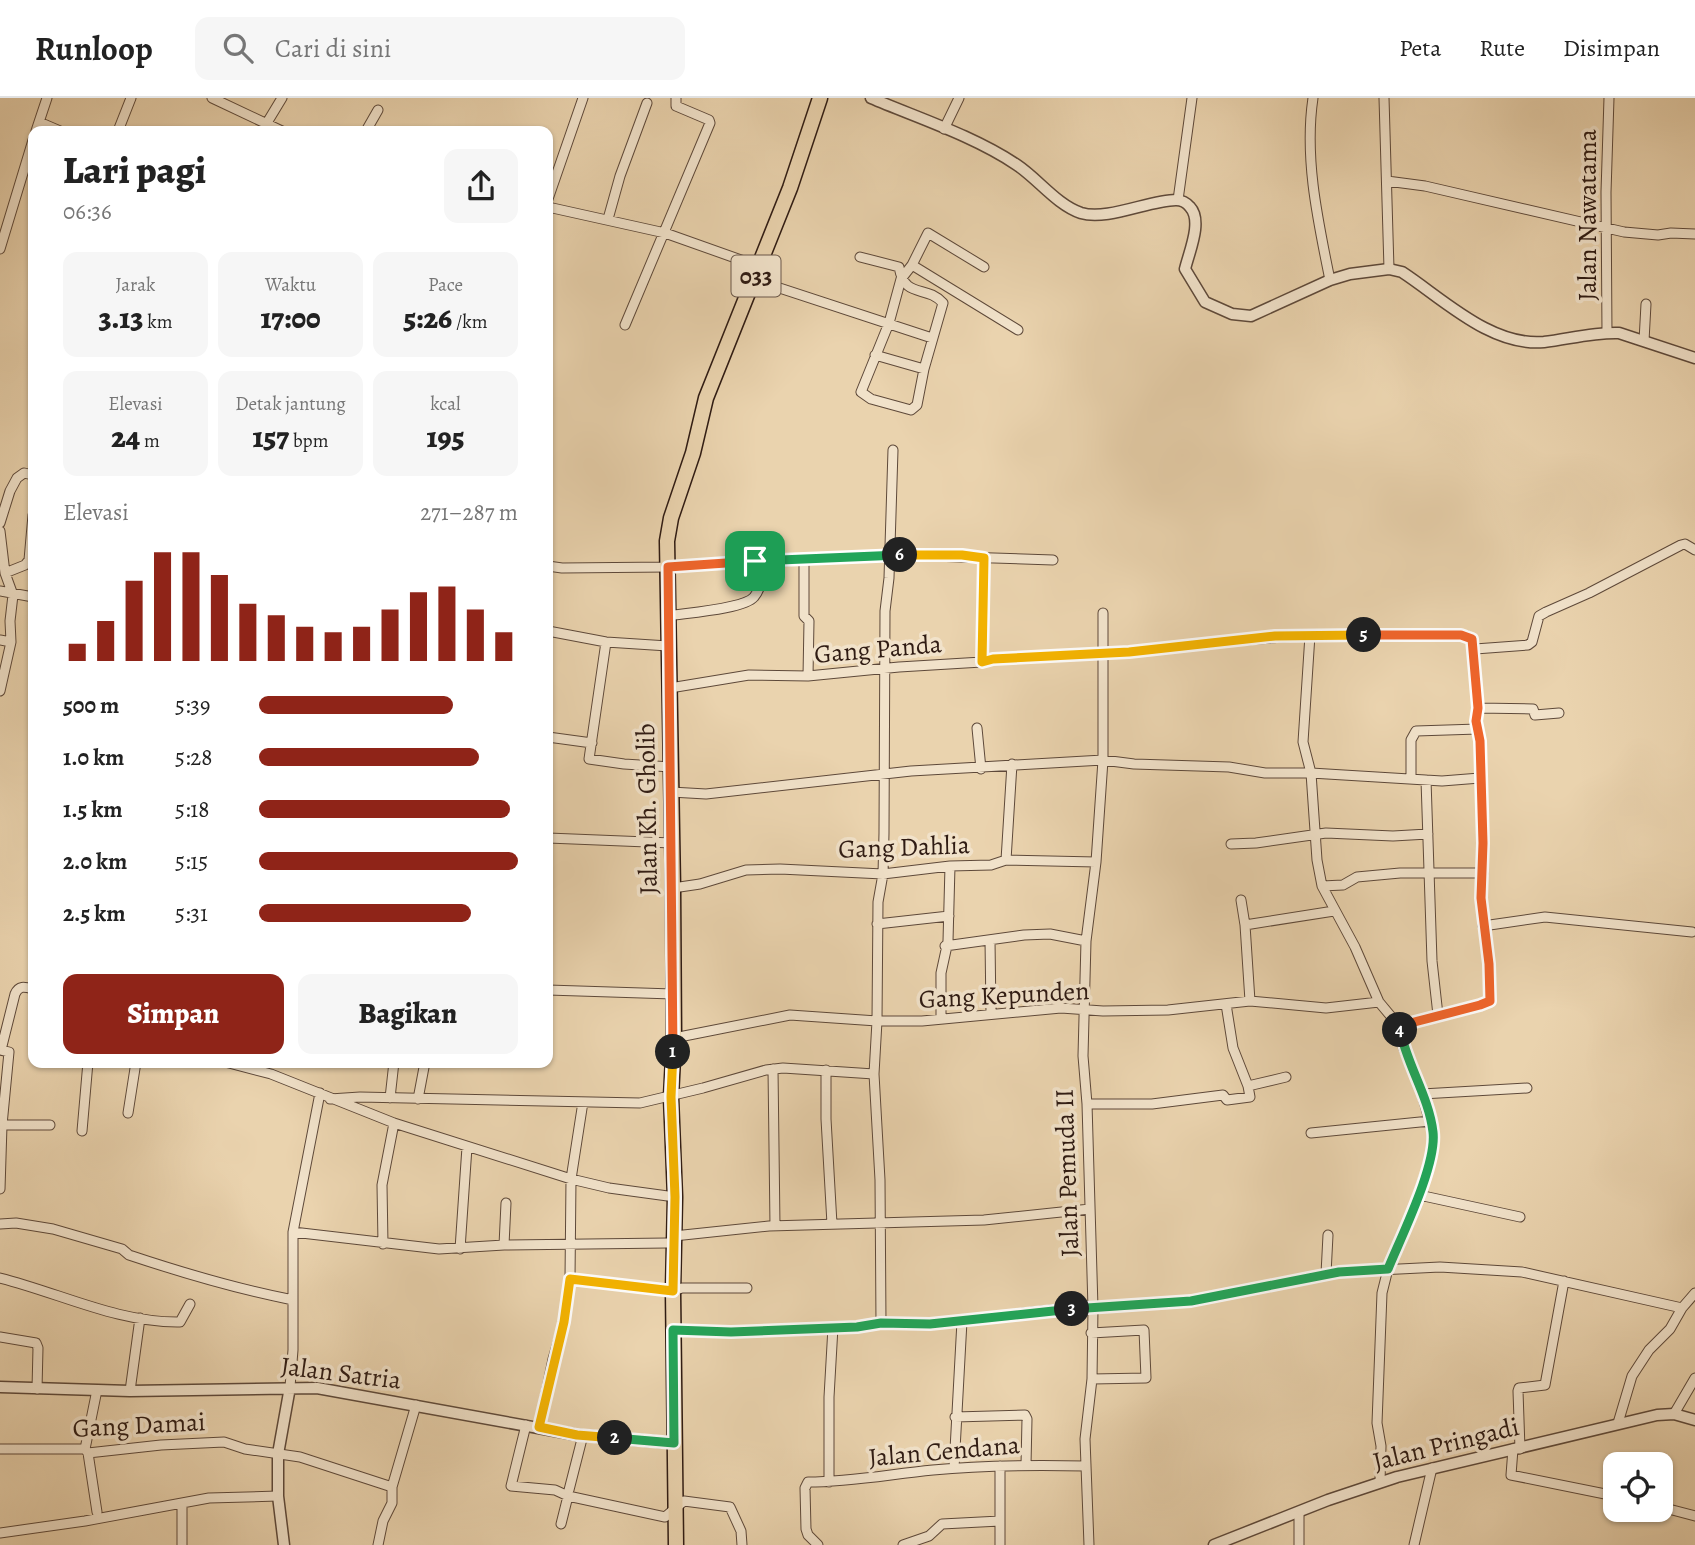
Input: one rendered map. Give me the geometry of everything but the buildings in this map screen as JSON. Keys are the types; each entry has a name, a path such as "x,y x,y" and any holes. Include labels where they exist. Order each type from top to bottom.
{"main road":[{"name":"Jalan Kh. Gholib","path":"676,1545 671,1239 675,1197 671,1097 674,1038 673,888 667,541 706,398 790,188 820,98"}],"street":[{"path":"37,126 47,98"},
{"path":"120,126 131,98"},
{"path":"212,98 228,102 262,126"},
{"path":"266,126 282,98"},
{"path":"553,185 583,98"},
{"path":"625,325 666,233 710,123 709,120 676,106 676,98"},
{"path":"871,98 972,140 1016,164 1069,208 1084,214 1133,209 1178,200 1189,205 1194,213 1195,226 1185,269 1205,302 1232,314 1251,316 1330,280 1368,270 1389,269 1402,272 1467,319 1523,341 1543,342 1607,333 1632,336 1695,358"},
{"path":"944,129 959,98"},
{"path":"1178,200 1192,98"},
{"path":"1313,98 1310,115 1312,172 1317,217 1330,280"},
{"path":"1384,98 1389,269"},
{"name":"Jalan Nawatama","path":"1607,333 1605,192 1609,98"},
{"path":"608,219 620,176 647,103"},
{"path":"369,126 378,110"},
{"path":"0,249 28,157"},
{"path":"1387,181 1496,201 1607,229 1658,235 1695,234"},
{"path":"553,208 666,233 756,273 932,338"},
{"path":"860,257 899,267 901,279 908,287 939,298 943,303 914,410 871,399 861,392 889,323 901,279 912,265 928,233 984,267"},
{"path":"912,265 1018,330"},
{"path":"1644,341 1646,304"},
{"path":"875,355 924,369"},
{"path":"881,1323 880,1159 874,1074 877,924 883,874 886,774 883,723 885,611 893,450"},
{"path":"0,523 17,478 24,473 28,474"},
{"path":"0,531 5,573 13,595 9,621 11,642 0,691"},
{"path":"1399,1026 1490,1001 1489,964 1481,898 1483,873 1475,649 1528,645 1532,642 1539,616 1546,612 1590,593 1681,545 1685,544 1695,550"},
{"path":"553,567 668,567 889,555 1053,560"},
{"path":"982,662 984,558"},
{"path":"804,559 804,616 809,621 808,676"},
{"path":"5,573 25,565 28,560"},
{"path":"668,616 735,606 749,601 755,596 760,585 766,561"},
{"path":"0,590 28,596"},
{"name":"Jalan Pemuda II","path":"1089,1545 1085,1439 1092,1379 1093,1308 1083,1056 1086,941 1096,862 1103,760 1103,613"},
{"path":"553,632 606,642 668,646"},
{"path":"1310,635 1303,742 1311,773 1322,886 1355,947 1379,1002 1399,1026 1402,1044 1422,1094 1433,1133 1432,1152 1419,1195 1388,1269 1382,1293 1377,1423 1381,1446 1380,1482"},
{"name":"Gang Panda","path":"670,688 749,675 808,676 1310,635 1467,636 1472,639 1475,649"},
{"path":"0,640 11,642"},
{"path":"606,642 589,759 671,767"},
{"path":"1478,708 1533,709 1535,715 1559,713"},
{"path":"977,728 981,769"},
{"path":"1411,778 1411,740 1416,730 1478,729"},
{"path":"553,738 592,743"},
{"path":"671,792 706,794 886,774 1103,760 1134,764 1229,767 1265,773 1461,781 1480,778"},
{"path":"1006,860 1012,764"},
{"path":"1426,780 1427,873 1438,1015"},
{"path":"1231,844 1315,835 1428,834"},
{"path":"553,838 672,842"},
{"name":"Gang Dahlia","path":"673,888 700,884 746,870 883,874 950,866 991,865 1006,860 1096,862"},
{"path":"941,1019 941,973 948,940 950,866"},
{"path":"1322,886 1343,885 1357,877 1483,873"},
{"path":"1241,900 1250,1001"},
{"path":"1245,925 1334,911"},
{"path":"877,924 949,916"},
{"path":"1483,926 1545,918 1692,932"},
{"path":"945,946 1050,934 1086,941"},
{"path":"990,940 991,1014"},
{"path":"0,1182 9,1052 1,1050 15,994 23,987 28,988"},
{"path":"553,990 673,994"},
{"name":"Gang Kepunden","path":"674,1038 790,1015 877,1021 941,1019 1061,1008 1103,1011 1168,1010 1250,1001 1326,1008 1379,1002"},
{"path":"1087,1104 1152,1104 1223,1095 1227,1100 1250,1097 1233,1048 1226,1004"},
{"path":"82,1131 87,1068"},
{"path":"128,1113 135,1068"},
{"path":"248,1068 271,1074 394,1123 572,1179 609,1188 675,1197"},
{"path":"271,1074 272,1068"},
{"path":"390,1098 393,1068"},
{"path":"418,1098 424,1068"},
{"path":"330,1099 418,1098 640,1103 773,1069 874,1074"},
{"path":"773,1069 775,1226"},
{"path":"826,1070 832,1224"},
{"path":"1248,1086 1286,1077"},
{"path":"1422,1094 1527,1088"},
{"path":"284,1545 278,1496 278,1454 290,1387 293,1350 293,1232 320,1093"},
{"path":"539,1427 564,1322 570,1279 572,1179 583,1101"},
{"path":"1311,1133 1430,1121"},
{"path":"383,1244 382,1185 394,1123"},
{"path":"2,1125 50,1125"},
{"path":"460,1249 467,1147"},
{"path":"1419,1195 1520,1217"},
{"path":"504,1245 506,1203"},
{"path":"293,1232 383,1244 460,1249 671,1239 775,1226 984,1220 1090,1209"},
{"path":"0,1224 16,1223 53,1228 122,1249 129,1255 188,1275 293,1300"},
{"path":"1326,1274 1328,1235"},
{"path":"673,1330 731,1332 962,1321 1061,1309 1191,1301 1243,1293 1326,1274 1440,1267 1489,1269 1564,1281 1682,1308"},
{"path":"0,1278 110,1312 140,1318 180,1322 190,1304"},
{"path":"570,1279 673,1291 682,1288 747,1288"},
{"path":"1564,1281 1545,1385 1519,1388 1518,1391 1516,1449 1511,1475 1603,1494"},
{"path":"1618,1423 1632,1376 1649,1350 1670,1329 1682,1308 1695,1293"},
{"path":"130,1391 140,1318"},
{"path":"954,1468 962,1321"},
{"path":"829,1482 833,1327"},
{"path":"1091,1333 1144,1330 1146,1378 1092,1379"},
{"path":"0,1337 36,1343 37,1389"},
{"path":"1674,1414 1695,1378"},
{"name":"Jalan Satria","path":"0,1387 130,1391 317,1388 583,1435 674,1443"},
{"path":"97,1390 90,1414 86,1451 97,1512"},
{"path":"378,1545 383,1521 392,1503 392,1487 416,1405"},
{"name":"Jalan Pringadi","path":"1214,1545 1380,1482 1432,1468 1657,1415 1674,1414 1695,1420"},
{"path":"955,1418 1025,1415 1026,1465"},
{"path":"526,1425 511,1486 555,1490 646,1515 664,1517 684,1501 730,1507 741,1531 742,1545"},
{"path":"562,1524 583,1435"},
{"name":"Gang Damai","path":"0,1449 86,1451 224,1442 245,1449 300,1457 392,1487"},
{"path":"1000,1466 1000,1545"},
{"name":"Jalan Cendana","path":"817,1545 806,1529 806,1484 954,1468 1085,1466"},
{"path":"1414,1545 1432,1468"},
{"path":"0,1533 19,1532 209,1498 278,1496"},
{"path":"182,1504 182,1545"},
{"path":"1673,1510 1695,1516"},
{"path":"1299,1511 1299,1545"},
{"path":"903,1545 929,1536 942,1524 1000,1521"}],"route":[{"path":"898,555 962,555 984,558 986,564 982,662 993,659 1129,652 1275,636 1433,634 1461,635 1472,639 1475,649 1478,708 1476,721 1480,741 1483,843 1481,898 1489,964 1490,1001 1399,1026 1402,1044 1422,1094 1433,1133 1432,1152 1419,1195 1388,1269 1326,1274 1243,1293 1191,1301 1061,1309 930,1324 881,1323 857,1327 731,1332 673,1330 674,1443 577,1435 539,1427 553,1359 564,1322 570,1279 673,1291 673,888 668,567 755,561 898,555"}]}
